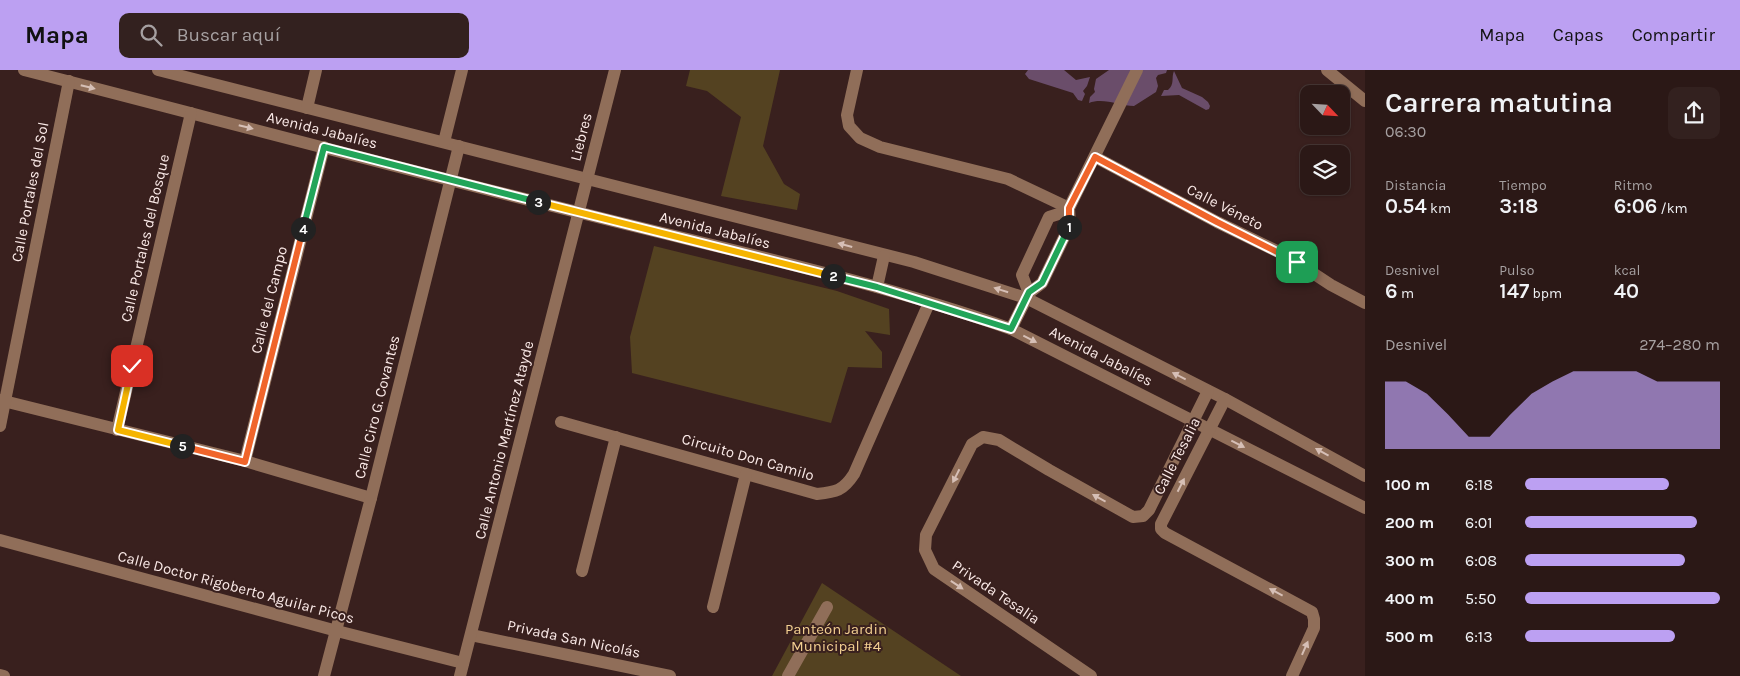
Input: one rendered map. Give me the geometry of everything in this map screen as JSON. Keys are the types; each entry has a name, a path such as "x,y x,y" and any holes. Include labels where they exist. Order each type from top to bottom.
{"street":[{"name":"Avenida Jabalíes","path":"24,70 579,213 877,287 1011,329 1365,508"},
{"name":"Avenida Jabalíes","path":"160,70 588,178 884,256 914,262 1027,295 1225,399 1365,476"},
{"path":"307,108 316,70"},
{"path":"444,142 462,70"},
{"name":"Liebres","path":"579,213 615,70"},
{"path":"857,70 847,114 849,126 860,138 880,148 1008,179 1069,210"},
{"path":"1011,329 1027,295 1042,283 1046,275 1070,225 1069,210 1137,70"},
{"path":"1328,70 1365,101"},
{"name":"Calle Portales del Sol","path":"0,426 2,401 69,82"},
{"name":"Calle Portales del Bosque","path":"118,430 191,113"},
{"name":"Calle Ciro G. Covantes","path":"324,676 372,498 459,146"},
{"name":"Calle del Campo","path":"245,462 324,147"},
{"name":"Calle Véneto","path":"1095,157 1217,222 1287,256 1331,285 1365,303"},
{"path":"1027,295 1022,275 1049,217 1069,210"},
{"name":"Calle Antonio Martínez Atayde","path":"460,676 579,213"},
{"path":"877,287 884,256"},
{"name":"Circuito Don Camilo","path":"561,422 817,494 836,492 847,484 854,474 929,303"},
{"name":"Calle Tesalia","path":"1142,516 1149,510 1208,391"},
{"name":"Calle Tesalia","path":"1225,399 1161,524 1161,529 1165,533 1312,612 1314,628 1292,676"},
{"path":"2,401 245,462 372,498"},
{"path":"582,571 616,437"},
{"name":"Privada Tesalia","path":"1091,676 934,569 925,550 926,534 972,444 983,437 999,440 1133,517 1142,516"},
{"path":"713,607 746,474"},
{"name":"Calle Doctor Rigoberto Aguilar Picos","path":"0,540 463,663"},
{"path":"788,676 827,607"},
{"name":"Privada San Nicolás","path":"471,635 670,676"},
{"path":"0,675 4,676"}],"green space":[{"path":"690,70 780,70 763,146 784,184 800,194 797,210 721,196 741,117 707,91 686,86"},
{"path":"654,246 837,291 889,309 890,335 865,331 882,352 882,368 848,367 831,423 632,373 630,337"},
{"name":"Panteón Jardin Municipal #4","path":"822,583 961,676 772,676"}],"shaded area":[{"path":"1028,70 1064,70 1076,80 1090,77 1083,91 1085,94 1082,101 1078,100 1073,93 1029,79 1025,74"},
{"path":"1109,70 1167,70 1166,73 1158,75 1156,78 1158,86 1156,92 1134,106 1106,101 1089,103 1090,97 1095,92 1096,79"},
{"path":"1174,71 1182,88 1202,97 1208,102 1209,109 1206,110 1179,95 1161,96 1164,90 1168,90 1171,85"}],"route":[{"path":"132,366 118,430 245,462 324,147 877,287 1011,329 1029,292 1042,283 1070,225 1069,208 1095,157 1297,262"}]}
